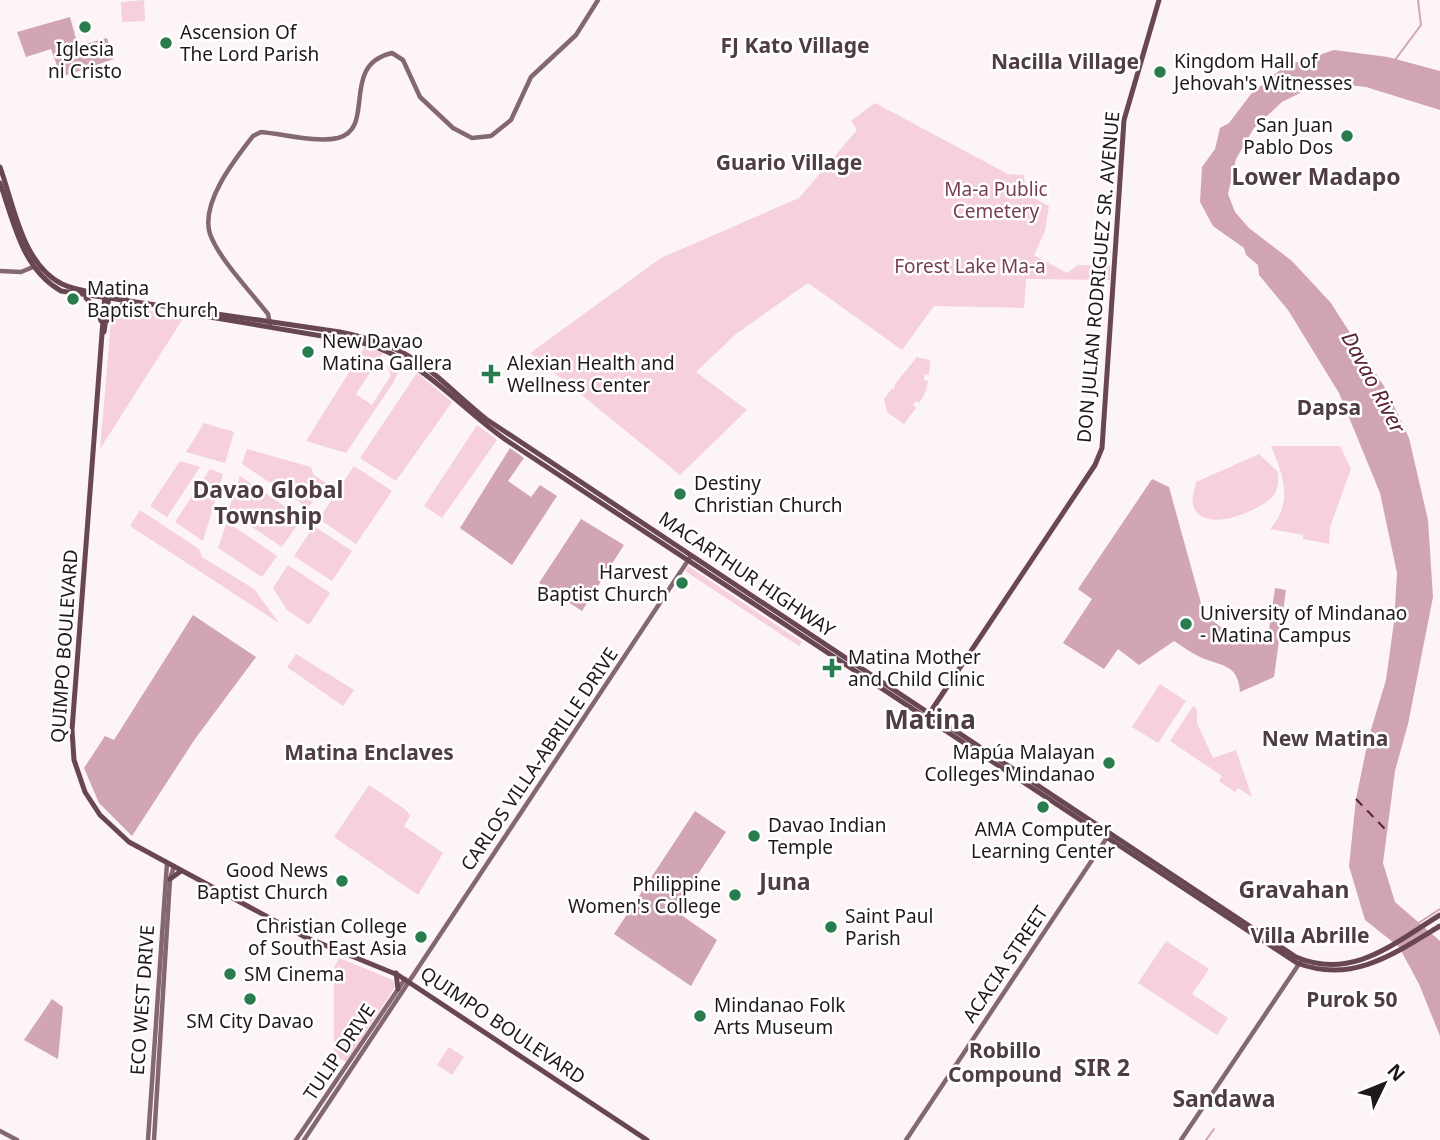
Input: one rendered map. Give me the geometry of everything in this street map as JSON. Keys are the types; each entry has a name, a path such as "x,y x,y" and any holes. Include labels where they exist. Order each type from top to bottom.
{"main road":[{"name":"DON JULIAN RODRIGUEZ SR. AVENUE","path":"927,717 1095,465 1102,448 1124,120 1159,0"},
{"name":"MACARTHUR HIGHWAY","path":"0,167 30,250 40,268 68,286 108,297 200,312 204,316 339,335 382,349 415,365 477,421 546,463 1300,962 1330,966 1348,965 1369,958 1440,915"},
{"path":"0,183 33,267"},
{"name":"MACARTHUR HIGHWAY","path":"33,267 51,285 83,296 108,297"},
{"path":"83,296 96,308 104,326"},
{"name":"QUIMPO BOULEVARD","path":"108,297 102,339 73,719 73,754 81,783 100,815 128,842 181,871 305,937 408,979 647,1140"},
{"path":"104,326 112,313 127,300"},
{"name":"MACARTHUR HIGHWAY","path":"1051,799 1105,839 1300,962 1324,971 1373,965 1440,926"},
{"path":"170,879 181,871"},
{"path":"396,973 398,989"}],"street":[{"path":"270,324 210,232 209,216 222,184 249,141 259,132 335,138 349,132 355,121 366,68 375,59 392,53 403,60 420,97 453,128 472,138 491,136 511,120 531,77 576,35 598,0"},
{"path":"0,271 23,272 33,267"},
{"name":"CARLOS VILLA-ABRILLE DRIVE","path":"408,979 689,558"},
{"name":"ACACIA STREET","path":"906,1140 1105,839"},
{"name":"ECO WEST DRIVE","path":"154,1140 155,1060 167,863"},
{"name":"ECO WEST DRIVE","path":"166,897 174,866"},
{"path":"1181,1140 1300,962"},
{"name":"TULIP DRIVE","path":"304,1140 320,1110 398,989 408,979"},
{"name":"TULIP DRIVE","path":"296,1140 320,1110 408,979"},
{"name":"ECO WEST DRIVE","path":"148,1140 153,1104"},
{"path":"0,1132 17,1140"}],"green space":[{"path":"144,0 145,21 122,22 121,2"},
{"path":"875,103 1008,174 1024,175 1026,194 1049,206 1045,231 1034,255 1067,273 1078,265 1110,266 1110,280 1026,279 1024,308 934,306 902,350 808,283 736,334 696,372 747,410 680,475 530,353 661,258 799,198 857,130 851,121"},
{"path":"129,307 184,317 100,449 111,322 119,309"},
{"path":"365,347 383,353 356,394 372,405 391,375 387,367 391,356 403,362 393,383 346,453 306,441"},
{"path":"917,357 930,360 929,375 925,374 924,380 928,381 928,384 904,424 887,412 884,399 892,388 894,390 895,384"},
{"path":"417,373 452,402 396,481 360,458"},
{"path":"204,423 234,432 225,463 186,452"},
{"path":"477,425 497,440 442,518 424,506"},
{"path":"1271,446 1340,446 1351,469 1330,527 1329,544 1303,539 1303,535 1270,529 1282,509 1284,499 1282,478"},
{"path":"247,449 311,467 314,475 326,483 308,508 242,464"},
{"path":"1259,454 1278,472 1275,493 1260,506 1236,517 1210,519 1201,516 1193,504 1196,482"},
{"path":"180,461 200,467 167,517 150,506"},
{"path":"354,466 392,491 356,544 319,519"},
{"path":"210,469 223,474 203,541 175,522"},
{"path":"240,476 302,518 282,547 228,511"},
{"path":"140,510 199,549 202,557 254,589 279,623 130,526"},
{"path":"227,522 277,556 262,577 218,548"},
{"path":"314,526 352,551 332,581 294,556"},
{"path":"288,565 330,593 309,625 287,610 273,588"},
{"path":"688,566 802,642 799,646 685,571"},
{"path":"296,654 354,690 343,706 287,667"},
{"path":"1160,684 1186,701 1158,743 1132,727"},
{"path":"1193,706 1197,709 1197,723 1213,758 1236,750 1252,797 1238,788 1235,792 1219,781 1222,776 1170,741"},
{"path":"369,785 406,810 410,816 404,826 443,853 418,895 334,837"},
{"path":"1166,941 1209,969 1192,994 1228,1018 1217,1035 1138,983"},
{"path":"339,958 393,980 395,987 346,1062 334,1055 334,968"},
{"path":"449,1047 464,1057 452,1075 437,1065"}],"shaded area":[{"path":"70,17 78,46 107,38 114,59 61,77 51,49 26,57 17,32"},
{"path":"510,448 524,458 508,481 531,497 540,485 557,496 512,565 460,528"},
{"path":"1152,479 1169,487 1204,614 1226,631 1268,636 1275,588 1286,590 1274,677 1240,692 1239,682 1232,670 1198,656 1174,641 1139,665 1118,649 1104,669 1063,643 1092,599 1078,589"},
{"path":"581,519 624,545 582,611 539,583"},
{"path":"193,615 256,657 195,739 132,836 99,803 84,768 105,736 114,740"},
{"path":"695,811 726,832 674,910 717,940 691,986 614,934"},
{"path":"52,999 63,1007 58,1059 24,1040"}],"water":[{"name":"Davao River","path":"1334,50 1388,57 1440,71 1440,110 1366,87 1338,84 1310,88 1282,102 1254,128 1236,159 1228,194 1235,212 1249,228 1292,261 1331,303 1387,391 1409,438 1428,520 1433,597 1408,724 1395,771 1383,863 1395,902 1440,941 1440,1036 1419,984 1399,947 1365,920 1349,866 1356,799 1369,736 1386,680 1394,622 1397,573 1380,493 1339,393 1288,310 1259,275 1258,265 1246,255 1244,248 1213,226 1200,202 1202,167 1215,149 1220,128 1229,123 1251,94 1285,66"}],"waterway":[{"path":"1395,60 1421,25 1418,0"},
{"path":"1417,924 1440,909"},
{"path":"1206,1140 1214,1129"}],"ferry route":[{"path":"1356,799 1387,831"}],"place":[{"name":"Iglesia ni Cristo","path":"85,27"},
{"name":"Ascension Of The Lord Parish","path":"166,43"},
{"name":"Kingdom Hall of Jehovah's Witnesses","path":"1160,72"},
{"name":"San Juan Pablo Dos","path":"1347,136"},
{"name":"Matina Baptist Church","path":"73,299"},
{"name":"New Davao Matina Gallera","path":"308,352"},
{"name":"Alexian Health and Wellness Center","path":"491,374"},
{"name":"Destiny Christian Church","path":"680,494"},
{"name":"Harvest Baptist Church","path":"682,583"},
{"name":"University of Mindanao - Matina Campus","path":"1186,624"},
{"name":"Matina Mother and Child Clinic","path":"832,668"},
{"name":"Mapúa Malayan Colleges Mindanao","path":"1109,763"},
{"name":"AMA Computer Learning Center","path":"1043,807"},
{"name":"Davao Indian Temple","path":"754,836"},
{"name":"Good News Baptist Church","path":"342,881"},
{"name":"Philippine Women's College","path":"735,895"},
{"name":"Saint Paul Parish","path":"831,927"},
{"name":"Christian College of South East Asia","path":"421,937"},
{"name":"SM Cinema","path":"230,974"},
{"name":"SM City Davao","path":"250,999"},
{"name":"Mindanao Folk Arts Museum","path":"700,1016"}],"district":[{"name":"FJ Kato Village","path":"795,45"},
{"name":"Nacilla Village","path":"1065,61"},
{"name":"Guario Village","path":"789,162"},
{"name":"Lower Madapo","path":"1316,176"},
{"name":"Dapsa","path":"1329,407"},
{"name":"Davao Global Township","path":"268,502"},
{"name":"Matina","path":"930,719"},
{"name":"New Matina","path":"1325,738"},
{"name":"Matina Enclaves","path":"369,752"},
{"name":"Juna","path":"785,881"},
{"name":"Gravahan","path":"1294,889"},
{"name":"Villa Abrille","path":"1310,935"},
{"name":"Purok 50","path":"1352,999"},
{"name":"Robillo Compound","path":"1005,1062"},
{"name":"SIR 2","path":"1102,1067"},
{"name":"Sandawa","path":"1224,1098"}],"park label":[{"name":"Ma-a Public Cemetery","path":"996,200"},
{"name":"Forest Lake Ma-a","path":"970,266"}]}
